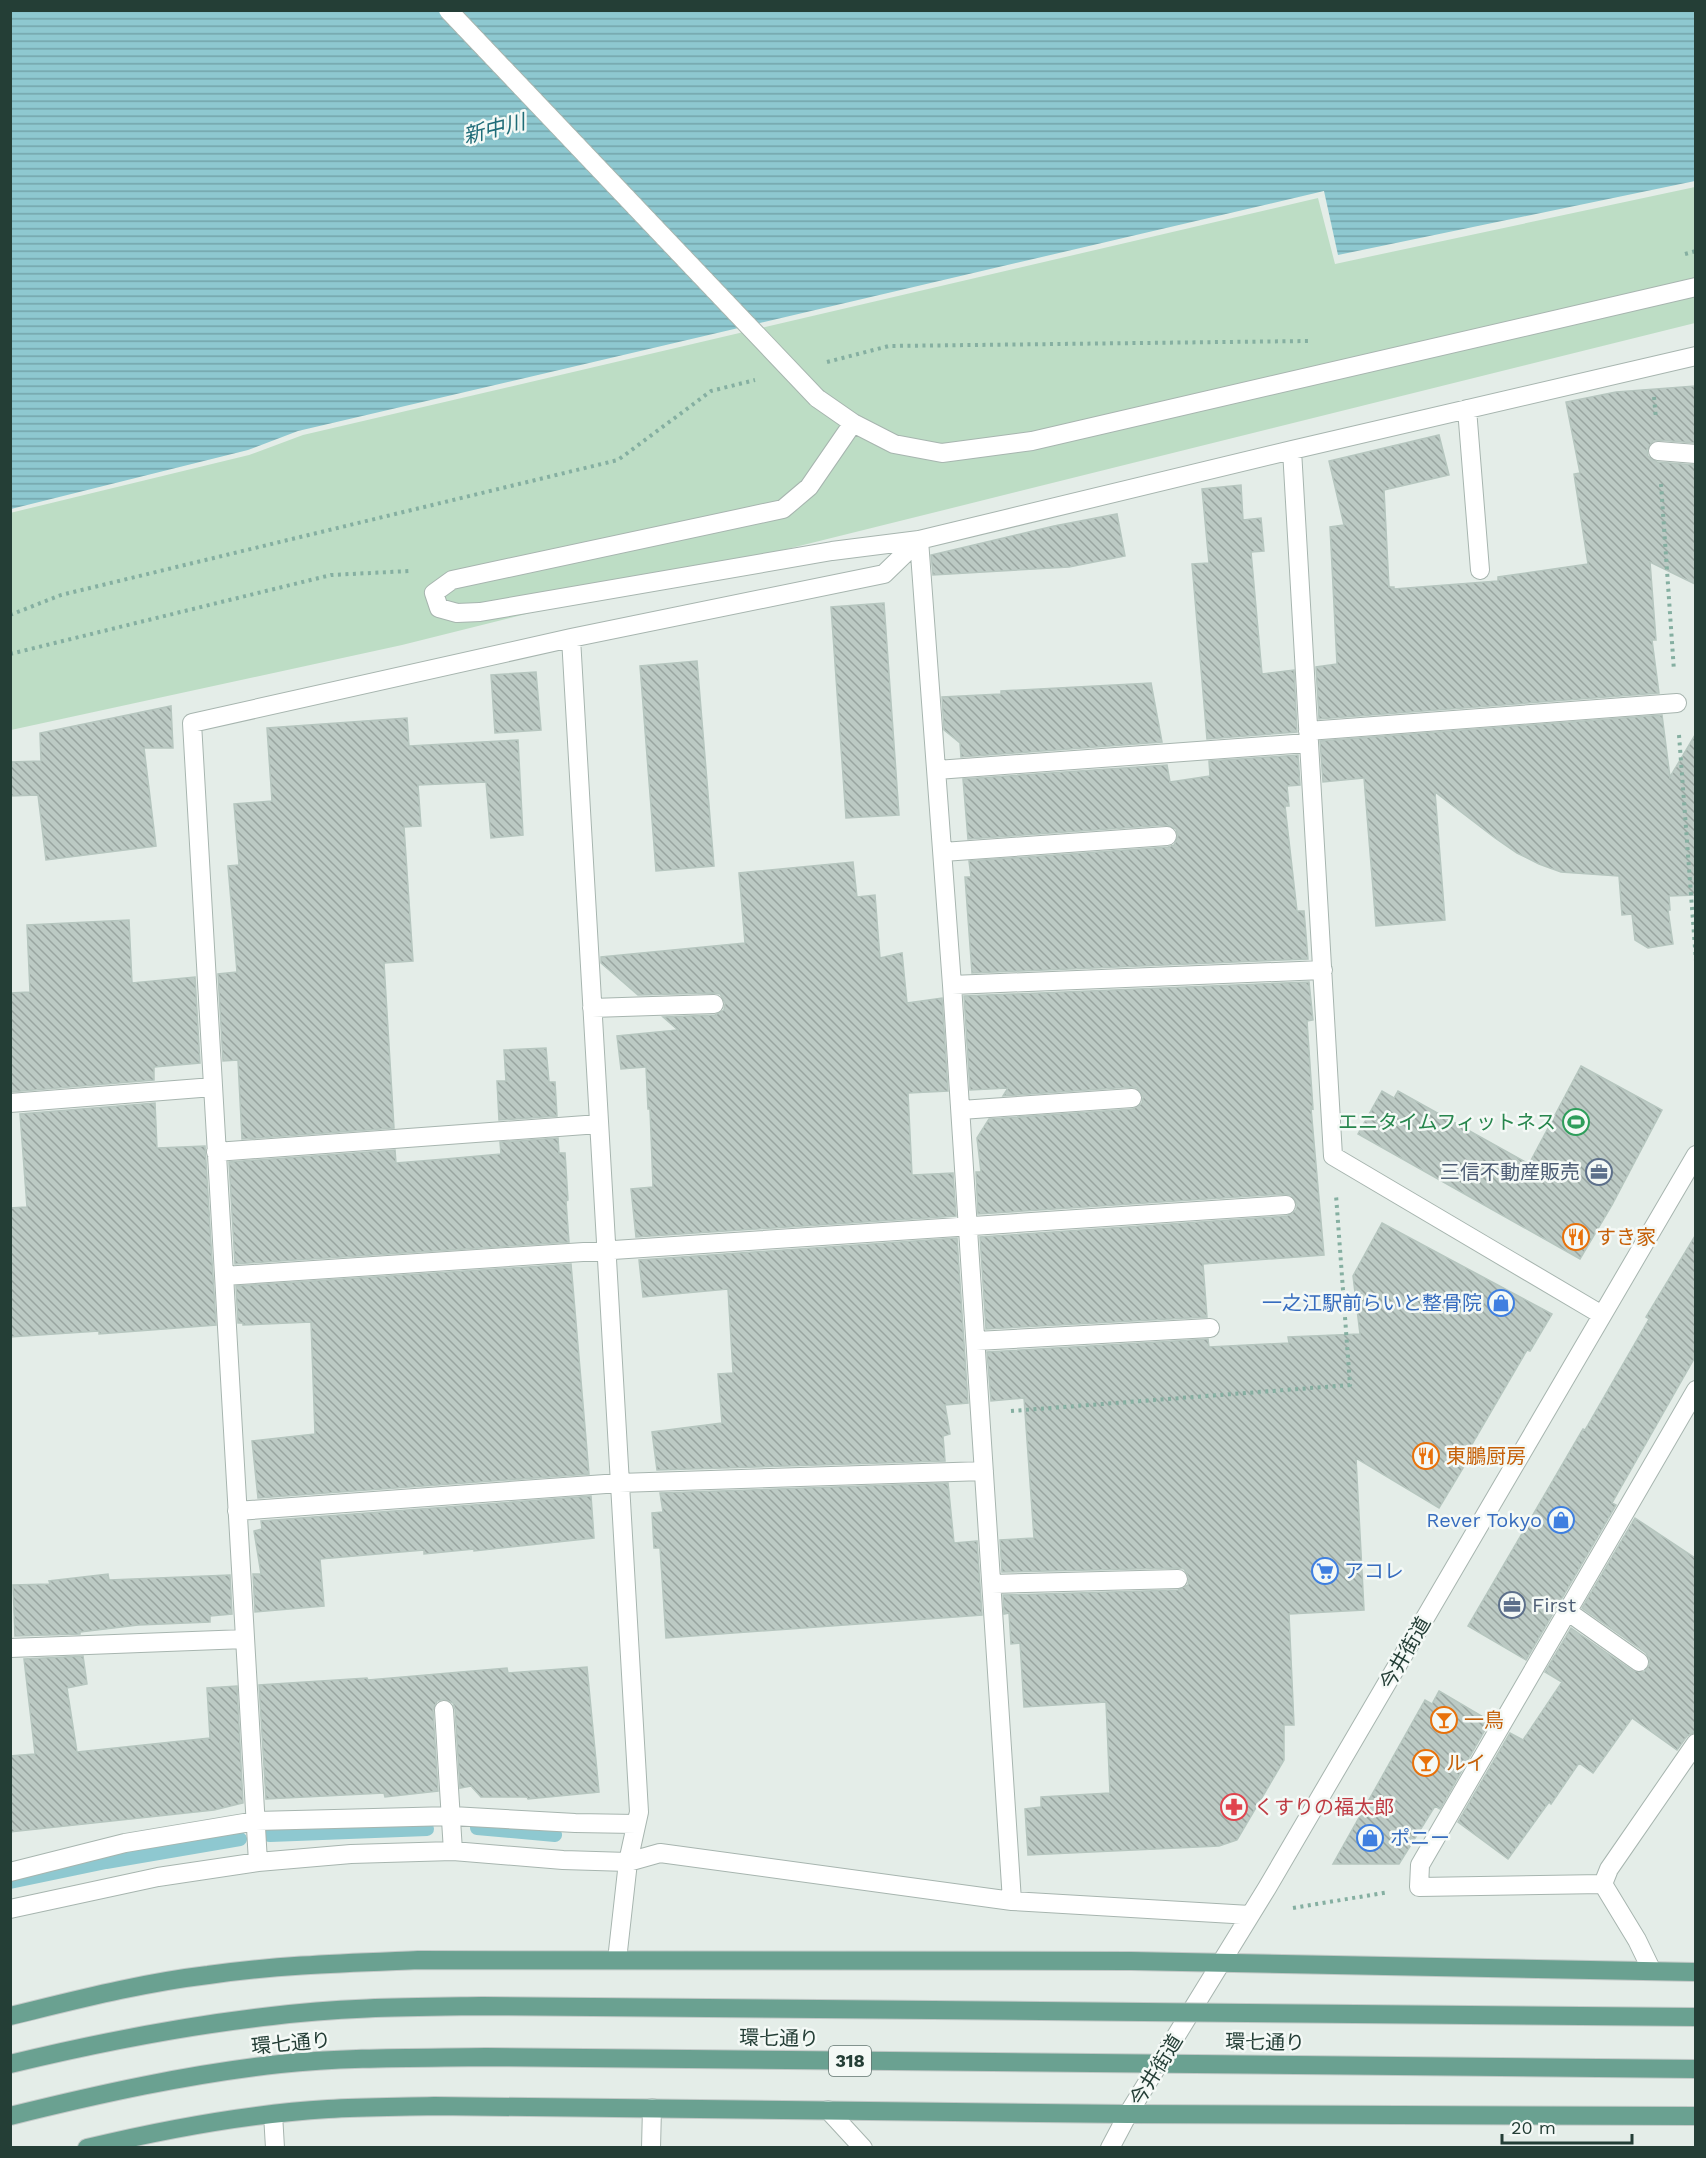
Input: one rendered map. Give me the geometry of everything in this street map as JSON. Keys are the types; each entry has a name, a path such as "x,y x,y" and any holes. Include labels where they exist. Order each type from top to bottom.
{"main road":[{"path":"10,2016 103,1994 206,1975 303,1964 418,1960 1222,1963 1695,1972"},
{"name":"環七通り","path":"10,2064 181,2028 274,2015 381,2007 1695,2017"},
{"name":"環七通り","path":"10,2116 100,2094 185,2078 281,2064 384,2058 486,2057 1695,2069"},
{"path":"87,2148 143,2134 273,2114 327,2109 434,2106 1128,2114 1695,2116"}],"street":[{"path":"448,10 817,398 853,423 894,444 942,453 1032,441 1695,287"},
{"path":"853,423 809,487 783,509 452,580 434,593 439,608 456,613 480,612 832,551 919,540 1695,356"},
{"path":"1467,409 1480,570"},
{"path":"1292,450 1334,1156 1602,1316"},
{"path":"1659,451 1695,454"},
{"path":"258,1862 192,723 571,638 884,574 919,540"},
{"path":"919,540 961,1110 1012,1901"},
{"path":"571,638 639,1812 628,1862 617,1959"},
{"path":"937,770 1677,703"},
{"path":"943,852 1167,836"},
{"path":"952,985 1323,970"},
{"path":"592,1008 714,1004"},
{"path":"10,1103 213,1087"},
{"path":"961,1110 1132,1098"},
{"path":"216,1152 599,1124"},
{"name":"今井街道","path":"1110,2148 1128,2114 1222,1963 1695,1155"},
{"path":"224,1276 1286,1204"},
{"path":"976,1341 1210,1328"},
{"path":"1603,1884 1419,1887 1420,1865 1695,1390"},
{"path":"237,1511 620,1483 984,1471"},
{"path":"992,1584 1178,1579"},
{"path":"1567,1611 1639,1662"},
{"path":"10,1648 244,1639"},
{"path":"444,1710 453,1851"},
{"path":"1603,1884 1609,1869 1695,1743"},
{"path":"10,1872 125,1843 255,1821 452,1816 636,1824"},
{"path":"10,1909 158,1877 258,1862 351,1854 453,1851 563,1860 628,1862 660,1853 1012,1901 1250,1915"},
{"path":"1603,1884 1637,1940 1652,1971"},
{"path":"651,2148 652,2108"},
{"path":"828,2110 863,2148"},
{"path":"273,2114 275,2148"}],"path":[{"path":"1652,366 1695,961"},
{"path":"1250,1915 1419,1887"}],"green space":[{"path":"1695,187 1695,323 402,645 11,730 10,513 249,455 303,435 1318,198 1335,264"}],"water":[{"name":"新中川","path":"10,11 1695,11 1695,181 1338,255 1324,191 298,431 248,450 11,509"}],"building":[{"path":"1695,386 1695,443 1658,440 1653,441 1647,450 1648,456 1657,462 1695,465 1695,584 1650,562 1656,640 1652,640 1659,693 1319,719 1316,667 1337,664 1330,527 1344,525 1329,461 1439,435 1449,475 1384,490 1389,587 1394,587 1394,589 1498,581 1498,577 1588,564 1574,474 1580,473 1566,402 1616,392"},
{"path":"1241,485 1243,520 1261,518 1264,551 1251,552 1262,674 1294,670 1297,732 1207,739 1192,564 1209,563 1202,489"},
{"path":"1117,514 1125,556 1069,567 933,575 931,555 1054,526"},
{"path":"884,603 899,815 846,818 831,607"},
{"path":"697,661 714,866 656,871 640,666"},
{"path":"536,672 541,730 495,733 491,675"},
{"path":"1151,683 1162,742 961,757 960,743 944,730 942,697 1001,694 1001,691"},
{"path":"171,706 173,748 144,748 156,846 46,860 38,795 10,796 10,762 41,761 40,733"},
{"path":"1662,715 1670,777 1695,735 1695,895 1669,896 1670,910 1668,910 1673,944 1648,948 1635,940 1632,914 1622,915 1619,876 1561,872 1539,864 1495,838 1435,792 1445,920 1376,926 1364,778 1323,782 1320,741"},
{"path":"407,718 409,746 518,740 523,835 491,838 486,782 418,785 421,826 404,827 413,961 384,963 394,1128 242,1139 238,1060 223,1061 218,974 237,972 228,866 239,865 234,804 272,801 267,728"},
{"path":"1298,755 1300,785 1287,786 1289,806 1285,806 1297,911 1304,911 1308,959 972,973 965,877 971,877 969,861 1168,847 1174,845 1178,836 1176,829 1166,825 968,839 963,779 1167,765 1170,782 1210,776 1209,761"},
{"path":"853,862 857,897 875,895 880,958 902,953 907,1003 942,998 948,1091 908,1093 912,1175 953,1173 956,1216 636,1237 631,1189 653,1187 650,1109 648,1109 646,1067 621,1069 617,1036 678,1030 663,1017 715,1015 724,1010 725,1003 720,994 714,993 638,995 601,963 601,957 745,943 739,873"},
{"path":"129,920 132,983 195,977 200,1063 154,1067 154,1080 10,1092 10,993 30,992 27,925"},
{"path":"1309,982 1313,1020 1307,1021 1313,1109 1311,1108 1324,1255 1203,1264 1207,1317 986,1329 980,1237 1287,1216 1296,1210 1297,1204 1291,1195 1285,1194 978,1214 976,1172 981,1172 977,1138 989,1119 1133,1109 1142,1103 1143,1097 1137,1088 1131,1087 1003,1096 1008,1088 970,1090 964,996"},
{"path":"546,1048 549,1082 555,1082 557,1116 499,1120 497,1081 506,1081 504,1050"},
{"path":"1581,1066 1662,1110 1612,1205 1580,1259 1358,1134 1382,1091 1394,1098 1398,1091 1529,1164"},
{"path":"155,1103 157,1148 205,1146 216,1325 99,1334 99,1331 10,1337 10,1208 27,1207 20,1114"},
{"path":"558,1138 559,1153 565,1153 569,1242 235,1264 229,1162 395,1150 396,1163 501,1154 500,1142"},
{"path":"1382,1223 1552,1314 1530,1351 1527,1350 1468,1451 1472,1453 1439,1508 1356,1458 1364,1610 1289,1614 1294,1725 1284,1725 1284,1760 1237,1840 1219,1846 1028,1855 1025,1809 1041,1807 1041,1797 1110,1793 1106,1702 1024,1707 1020,1643 1011,1644 1009,1613 1004,1614 1003,1595 1178,1590 1188,1585 1189,1578 1184,1569 1178,1568 1002,1572 1000,1540 1034,1538 1024,1398 991,1401 987,1352 1208,1339 1209,1347 1289,1343 1288,1337 1360,1334 1353,1276"},
{"path":"1695,1236 1695,1357 1612,1503 1616,1505 1526,1660 1468,1626 1583,1429 1585,1430 1649,1319 1646,1317"},
{"path":"957,1238 968,1403 945,1405 950,1434 943,1436 945,1461 657,1470 652,1432 722,1423 718,1374 733,1373 728,1289 643,1297 639,1260"},
{"path":"571,1264 589,1474 258,1498 252,1441 315,1434 311,1322 243,1325 243,1323 238,1323 236,1286"},
{"path":"948,1483 954,1543 977,1541 982,1615 666,1638 660,1548 654,1548 652,1513 663,1512 660,1493"},
{"path":"591,1496 594,1538 474,1551 474,1549 424,1554 424,1550 320,1559 324,1606 255,1612 253,1574 261,1574 254,1531 262,1529 261,1521"},
{"path":"1635,1518 1695,1558 1695,1732 1687,1736 1677,1750 1632,1718 1593,1773 1579,1763 1551,1804 1549,1802 1508,1859 1458,1822 1510,1733 1523,1740 1562,1682 1545,1672 1571,1628 1633,1671 1644,1672 1650,1664 1646,1653 1582,1608"},
{"path":"108,1574 109,1580 230,1575 232,1614 210,1616 210,1622 138,1625 80,1632 80,1634 15,1636 13,1585 50,1584 49,1581"},
{"path":"83,1656 87,1684 67,1688 77,1752 210,1738 207,1688 237,1686 243,1803 214,1810 10,1832 10,1756 35,1754 24,1659"},
{"path":"587,1667 599,1792 528,1799 527,1797 481,1797 471,1786 460,1788 455,1709 453,1703 444,1699 437,1701 433,1710 438,1791 385,1797 384,1793 266,1799 259,1685 367,1678 368,1680 507,1668 508,1673"},
{"path":"1439,1691 1490,1721 1440,1809 1435,1806 1399,1864 1333,1864 1425,1700 1432,1704"}],"waterway":[{"path":"477,1828 555,1835"},
{"path":"270,1835 427,1829"},
{"path":"10,1882 106,1862 240,1839"}],"place":[{"name":"エニタイムフィットネス","path":"1576,1122"},
{"name":"三信不動産販売","path":"1599,1172"},
{"name":"すき家","path":"1576,1237"},
{"name":"一之江駅前らいと整骨院","path":"1501,1303"},
{"name":"東鵬厨房","path":"1426,1456"},
{"name":"Rever Tokyo","path":"1561,1520"},
{"name":"アコレ","path":"1325,1571"},
{"name":"First","path":"1512,1605"},
{"name":"一鳥","path":"1444,1720"},
{"name":"ルイ","path":"1426,1763"},
{"name":"くすりの福太郎","path":"1234,1807"},
{"name":"ポニー","path":"1370,1838"}]}
